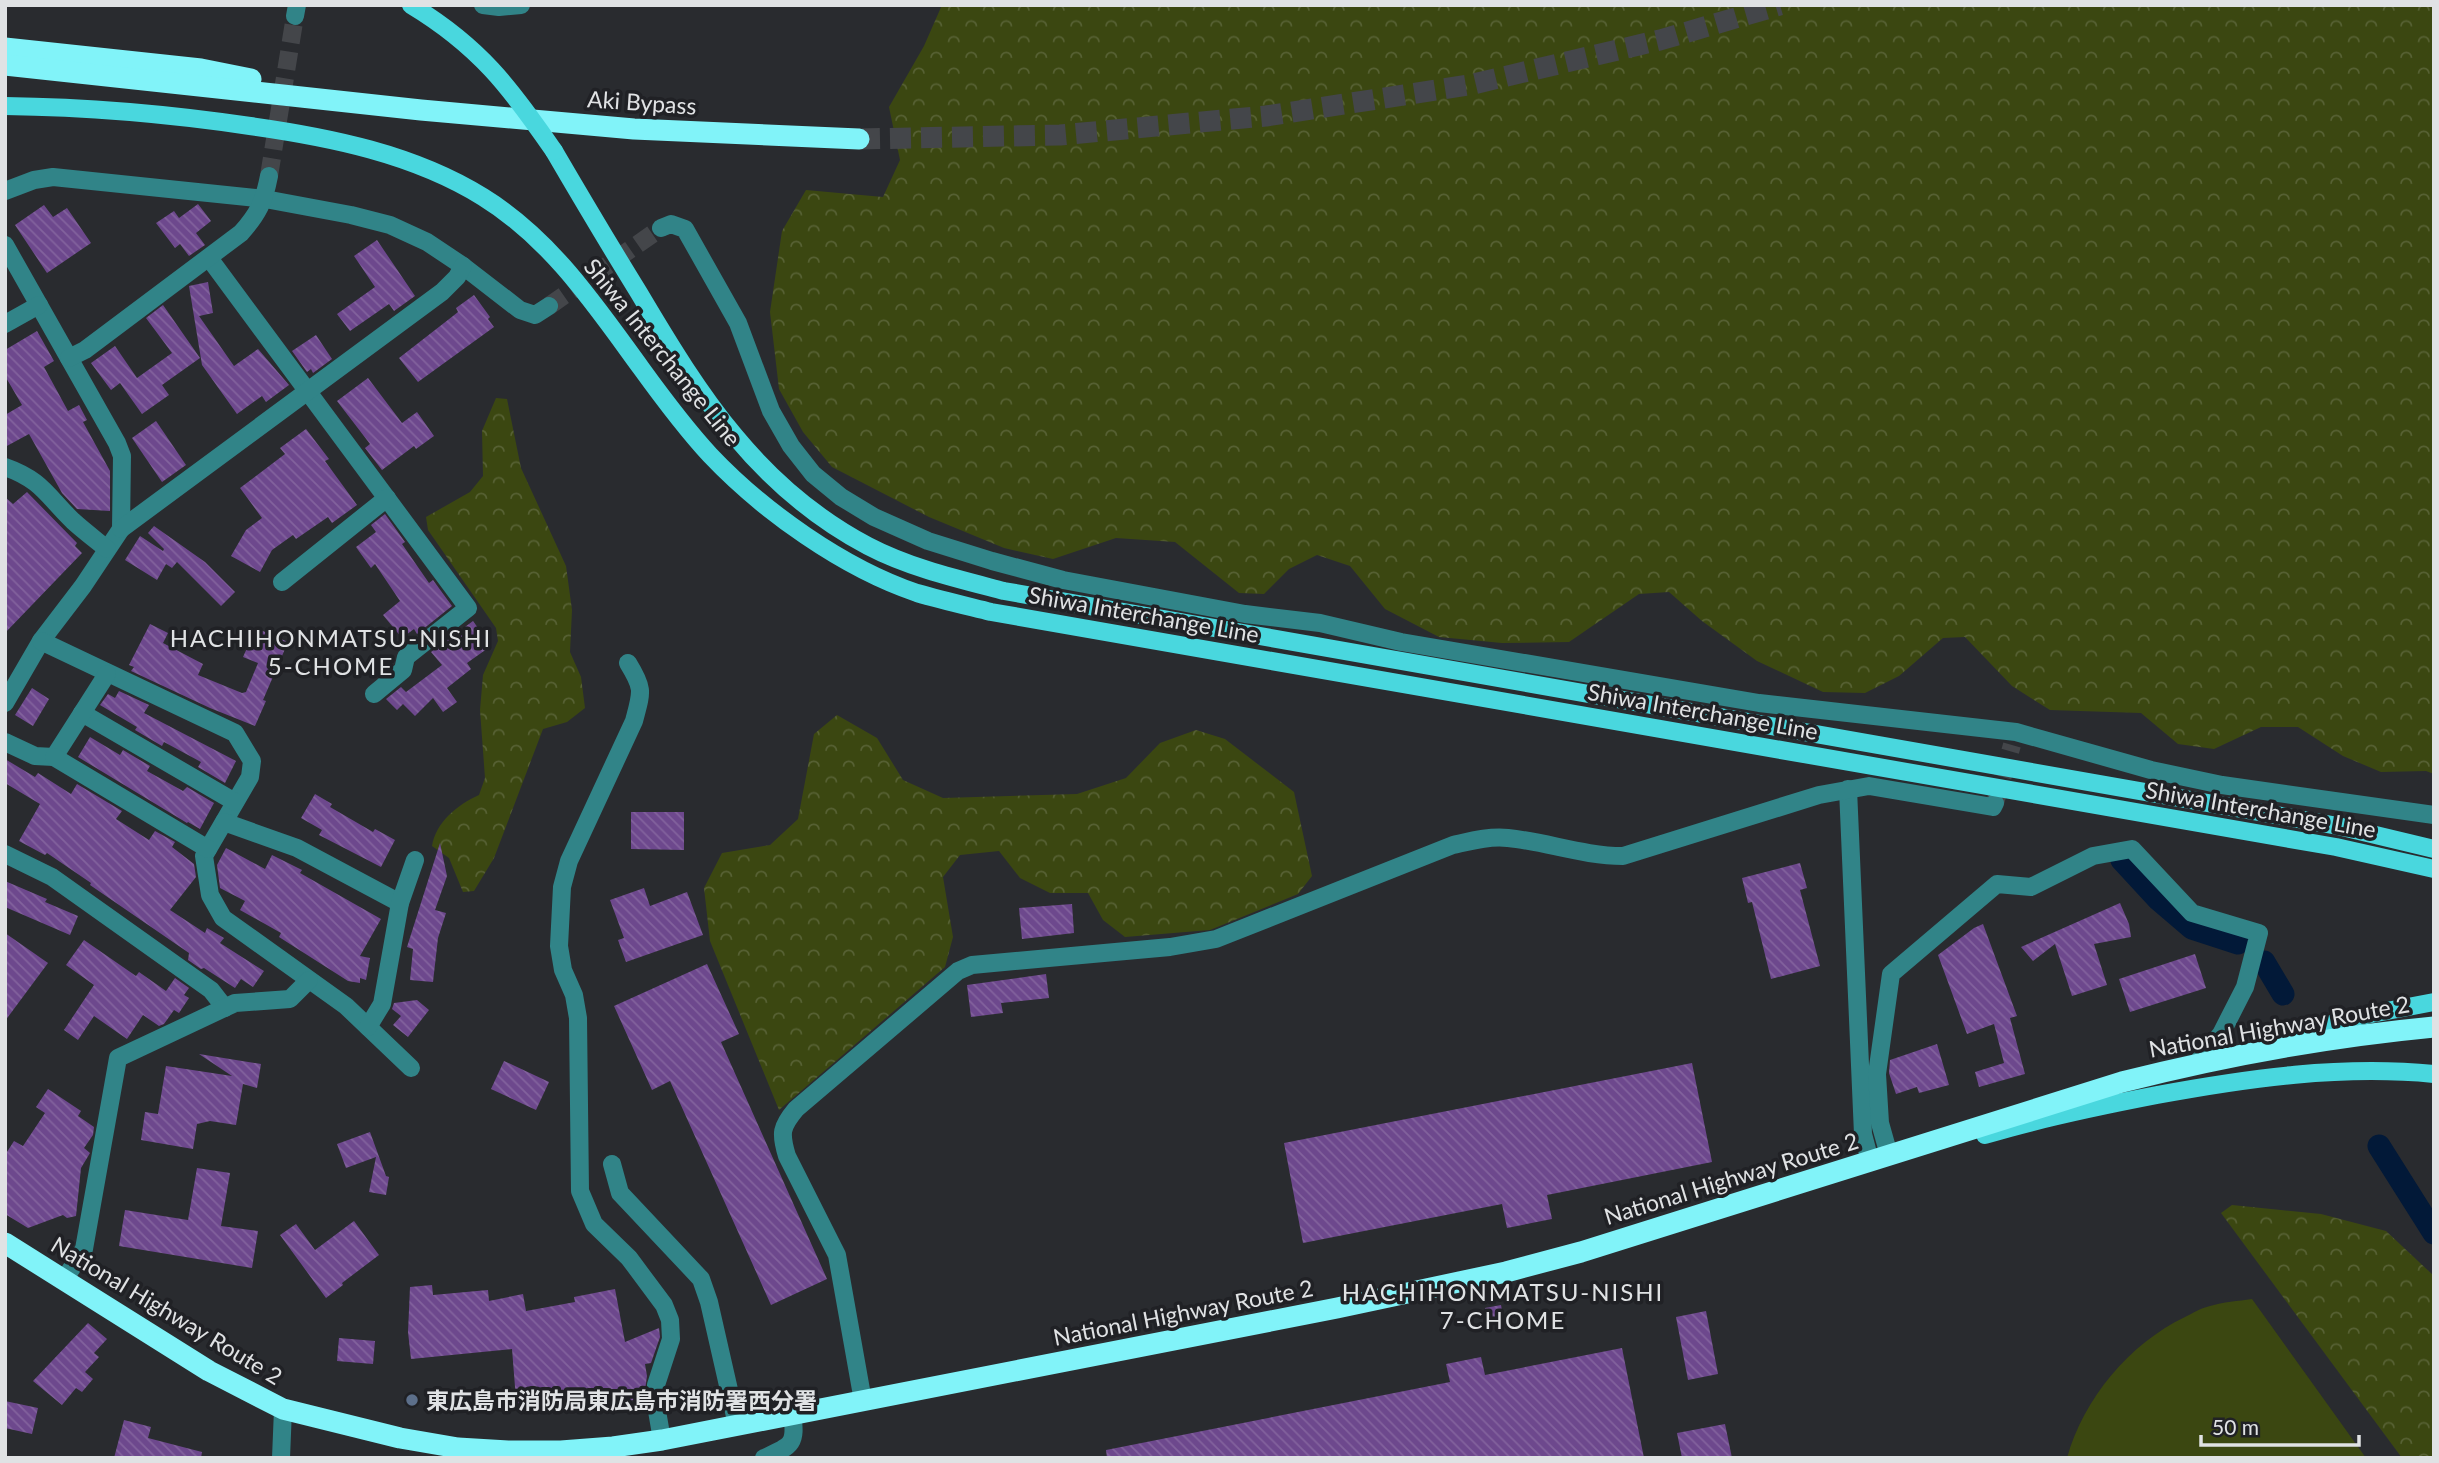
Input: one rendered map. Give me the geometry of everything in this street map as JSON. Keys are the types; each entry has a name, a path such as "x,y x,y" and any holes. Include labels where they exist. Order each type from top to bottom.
{"highway":[{"name":"Aki Bypass","path":"5,48 201,69 421,110"},
{"name":"Aki Bypass","path":"5,65 635,130 859,139"},
{"name":"National Highway Route 2","path":"5,1243 209,1371 283,1409 400,1438 458,1448 561,1451 613,1447 863,1401 1507,1272 1581,1252 2122,1082 2197,1063 2292,1046 2434,1027"}],"main road":[{"name":"Shiwa Interchange Line","path":"411,5 454,33 489,65 522,104 554,151 699,392 732,434 770,475 815,513 869,547 929,571 1004,591 2338,827 2434,849"},
{"name":"Shiwa Interchange Line","path":"5,106 213,120 299,133 391,156 438,174 483,197 546,248 575,279 674,412 710,455 800,531 855,565 916,592 991,612 2336,846 2434,869"},
{"path":"2197,1063 2355,1017 2434,1002"},
{"path":"1812,1180 1887,1163 2045,1120 2189,1089 2315,1072 2362,1070 2434,1074"}],"street":[{"path":"483,5 521,5"},
{"path":"69,358 85,351 241,233 255,218 265,199 269,176"},
{"path":"5,191 34,180 53,177 265,199 351,215 390,225 427,242 520,310 535,315 549,306"},
{"path":"661,228 671,224 685,229 738,323 771,411 791,446 813,474 874,517 928,541 1063,580 1245,614 1320,622 1415,644 1759,703 2014,738 2222,785 2434,815"},
{"path":"5,245 117,443 122,456 121,529"},
{"path":"209,258 468,608 406,657 403,670 374,694"},
{"path":"5,703 41,641 121,529 442,292 457,277 463,266"},
{"path":"5,324 39,305"},
{"path":"5,467 25,474 39,484 72,520 107,549"},
{"path":"282,582 387,498"},
{"path":"41,641 235,733 252,761 250,777 204,856 210,895 223,918 346,1006 411,1068"},
{"path":"628,663 640,684 639,703 634,721 569,861 562,887 559,946 563,970 574,995 578,1018 580,1191 594,1224 629,1258 664,1306 670,1320 671,1339 656,1385 656,1405 662,1440"},
{"path":"5,666 22,674"},
{"path":"54,757 107,674"},
{"path":"82,713 236,802"},
{"path":"5,742 35,756 54,757 208,849"},
{"path":"863,1401 837,1255 787,1156 782,1139 784,1124 796,1109 958,971 972,965 1170,947 1216,939 1453,845 1482,838 1507,838 1602,856 1623,856 1819,795 1869,786 1993,807 1995,803"},
{"path":"1848,789 1863,1133 1880,1158"},
{"path":"224,822 296,848 400,902"},
{"path":"1880,1158 1877,1074 1891,974 1997,884 2031,887 2093,856 2132,849 2192,913 2259,933 2245,987 2221,1034 2197,1063"},
{"path":"5,854 52,877 211,990 225,1008"},
{"path":"368,1027 382,1004 400,902 415,860"},
{"path":"64,1280 84,1249 118,1058 234,1003 290,999 309,980"},
{"path":"612,1164 620,1193 701,1279 737,1425"},
{"path":"281,1458 283,1409"},
{"path":"764,1458 788,1447 795,1435 792,1414"}],"green space":[{"path":"942,5 2434,5 2434,774 2426,771 2381,772 2343,756 2298,727 2261,727 2214,749 2178,744 2141,713 2050,710 2012,686 1965,637 1943,638 1899,676 1865,693 1823,692 1757,661 1702,621 1669,592 1639,594 1569,642 1502,643 1439,637 1385,609 1350,566 1317,555 1289,569 1264,594 1239,593 1175,542 1116,538 1053,559 1004,548 929,517 832,467 803,432 779,389 770,312 782,231 806,190 883,197 900,160 889,107 924,46"},
{"path":"496,398 507,399 521,468 566,566 572,610 570,652 581,677 585,708 567,722 543,729 494,858 474,891 463,892 449,858 432,846 443,822 456,809 479,795 485,778 480,710 483,675 498,641 496,628 428,530 426,517 470,492 483,476 482,431"},
{"path":"837,715 877,738 903,780 943,798 1077,794 1126,778 1160,743 1196,730 1225,739 1294,792 1312,876 1298,894 1210,930 1125,937 1103,920 1088,893 1050,893 1020,878 999,851 960,855 943,877 953,937 945,967 779,1110 710,941 704,888 722,853 770,845 798,819 814,734"},
{"path":"2232,1205 2321,1214 2386,1231 2434,1276 2434,1458 2402,1458 2221,1213"},
{"path":"2252,1299 2366,1458 2067,1458 2085,1414 2097,1394 2111,1375 2145,1342 2203,1308"}],"building":[{"path":"198,204 211,221 196,233 205,245 189,256 180,244 175,248 156,223 174,211 179,218"},
{"path":"44,205 53,217 67,208 91,243 47,273 15,225"},
{"path":"377,240 415,296 394,311 389,304 350,331 337,314 375,287 354,256"},
{"path":"208,282 213,313 199,316 234,366 258,349 289,385 266,402 262,396 237,414 202,365 189,286"},
{"path":"474,295 494,327 418,382 399,358 458,312 456,308"},
{"path":"163,305 200,358 162,385 169,395 142,414 120,383 111,390 91,363 115,346 137,378 172,353 146,318"},
{"path":"37,331 54,361 44,367 68,411 79,405 87,420 83,422 110,471 110,511 77,509 62,493 29,434 5,447 5,415 22,405 5,376 5,350"},
{"path":"316,335 332,359 313,373 311,369 307,372 292,351"},
{"path":"368,378 402,423 417,412 434,436 416,449 414,446 382,470 365,448 370,444 337,401"},
{"path":"156,421 186,465 162,482 132,438"},
{"path":"306,429 329,459 325,461 357,505 332,523 328,517 296,539 293,535 272,550 260,572 231,556 246,530 262,518 240,488 285,454 280,448"},
{"path":"27,492 77,543 75,546 82,553 5,633 5,497 13,504"},
{"path":"385,514 429,583 433,580 452,606 417,634 414,629 402,638 383,615 400,601 375,564 371,568 356,547 376,532 371,525"},
{"path":"154,526 205,562 235,592 221,606 177,562 172,568 166,564 157,580 125,560 140,536 163,551 148,533"},
{"path":"473,621 491,646 467,663 471,669 447,688 457,702 443,712 433,698 415,716 403,704 397,710 386,699 401,687 406,692 442,665 431,652"},
{"path":"150,624 168,633 163,643 203,664 198,675 242,693 246,692 258,663 243,657 256,628 288,642 255,726 131,671 134,667 129,665"},
{"path":"32,688 49,699 33,726 15,715"},
{"path":"119,691 149,705 144,713 236,761 225,783 198,767 201,762 164,742 162,746 100,705 108,694 115,698"},
{"path":"90,737 120,755 123,750 150,766 147,771 183,791 187,787 214,803 200,829 78,757"},
{"path":"5,759 35,777 38,773 71,794 77,784 122,811 116,819 149,840 155,831 175,842 172,847 194,864 196,877 170,910 205,933 207,928 224,938 220,943 264,971 253,987 241,979 235,988 204,968 201,969 188,960 189,953 90,885 91,883 47,853 45,855 19,841 40,804 5,783"},
{"path":"315,794 332,804 330,807 373,832 375,829 395,840 381,867 319,835 322,830 301,818"},
{"path":"631,812 684,812 684,850 631,849"},
{"path":"440,843 447,876 435,910 446,913 438,938 433,982 410,980 413,949 407,947"},
{"path":"226,848 265,869 272,855 302,870 300,873 381,919 360,956 370,958 366,980 360,978 360,983 348,981 279,937 281,933 240,910 245,901 220,888 217,865"},
{"path":"1800,863 1807,888 1800,890 1820,966 1771,979 1752,902 1748,903 1742,878"},
{"path":"5,881 78,916 70,935 5,907"},
{"path":"644,888 650,906 687,892 703,935 626,962 618,940 624,938 610,900"},
{"path":"2120,903 2131,937 2094,944 2107,985 2072,996 2055,944 2033,961 2021,947"},
{"path":"1072,904 1074,933 1022,939 1019,908"},
{"path":"1983,924 2017,1016 2010,1018 2025,1074 1979,1087 1975,1072 2004,1063 1994,1024 1967,1034 1938,955"},
{"path":"5,933 48,963 5,1021"},
{"path":"84,940 136,976 139,972 166,991 175,978 189,988 184,995 189,998 179,1013 174,1010 164,1024 159,1026 143,1015 127,1039 94,1016 78,1040 64,1030 94,985 66,965"},
{"path":"2195,954 2206,988 2130,1012 2119,979"},
{"path":"707,964 739,1034 721,1042 827,1279 771,1305 670,1081 652,1090 614,1006"},
{"path":"1046,974 1049,998 1001,1003 1003,1013 971,1017 967,985"},
{"path":"417,1000 429,1010 408,1037 393,1025 401,1016 392,1009 394,1003"},
{"path":"1937,1044 1949,1085 1919,1093 1917,1087 1896,1094 1889,1073 1890,1060"},
{"path":"199,1054 261,1064 257,1088 243,1084 236,1125 210,1121 197,1124 193,1149 141,1140 145,1112 158,1114 166,1066 232,1076"},
{"path":"504,1061 549,1082 536,1110 491,1089"},
{"path":"1692,1063 1712,1162 1547,1195 1552,1219 1507,1228 1502,1204 1303,1243 1284,1143"},
{"path":"48,1089 81,1111 78,1116 94,1127 93,1135 84,1148 90,1153 81,1168 76,1216 67,1218 63,1215 28,1228 5,1214 5,1155 14,1141 23,1146 45,1113 36,1107"},
{"path":"370,1132 386,1176 389,1177 386,1195 369,1192 376,1157 346,1168 337,1144"},
{"path":"197,1168 230,1173 221,1226 258,1231 252,1268 119,1246 125,1210 188,1220"},
{"path":"354,1221 379,1255 326,1298 280,1235 296,1224 315,1250"},
{"path":"432,1285 433,1295 488,1290 489,1301 523,1294 526,1311 575,1302 574,1297 615,1289 625,1342 659,1328 660,1337 651,1363 645,1364 645,1390 638,1391 639,1399 578,1412 545,1407 517,1412 512,1349 411,1359 408,1332 410,1287"},
{"path":"1501,1305 1504,1322 1488,1325 1485,1308"},
{"path":"1706,1311 1718,1374 1688,1380 1676,1317"},
{"path":"88,1323 107,1339 94,1353 99,1357 85,1372 93,1379 82,1392 76,1388 62,1405 33,1381"},
{"path":"339,1338 375,1341 373,1364 337,1361"},
{"path":"1622,1348 1644,1458 1107,1458 1106,1450 1450,1382 1446,1364 1481,1357 1485,1375"},
{"path":"5,1401 38,1408 32,1434 5,1428"},
{"path":"124,1420 151,1427 148,1438 202,1452 201,1458 114,1458"},
{"path":"1725,1424 1732,1458 1682,1458 1677,1433"}],"waterway":[{"path":"2122,860 2158,899 2192,928 2238,943"},
{"path":"2264,962 2283,994"},
{"path":"2379,1146 2434,1233"}],"tunnel":[{"path":"859,139 1060,135 1266,116 1469,85 1660,40 1780,5"},
{"path":"269,176 295,16"},
{"path":"549,306 661,228"},
{"path":"1995,803 2012,745"}],"place":[{"name":"東広島市消防局東広島市消防署西分署","path":"412,1400"}],"district":[{"name":"HACHIHONMATSU-NISHI 5-CHOME","path":"331,651"},
{"name":"HACHIHONMATSU-NISHI 7-CHOME","path":"1503,1305"}]}
